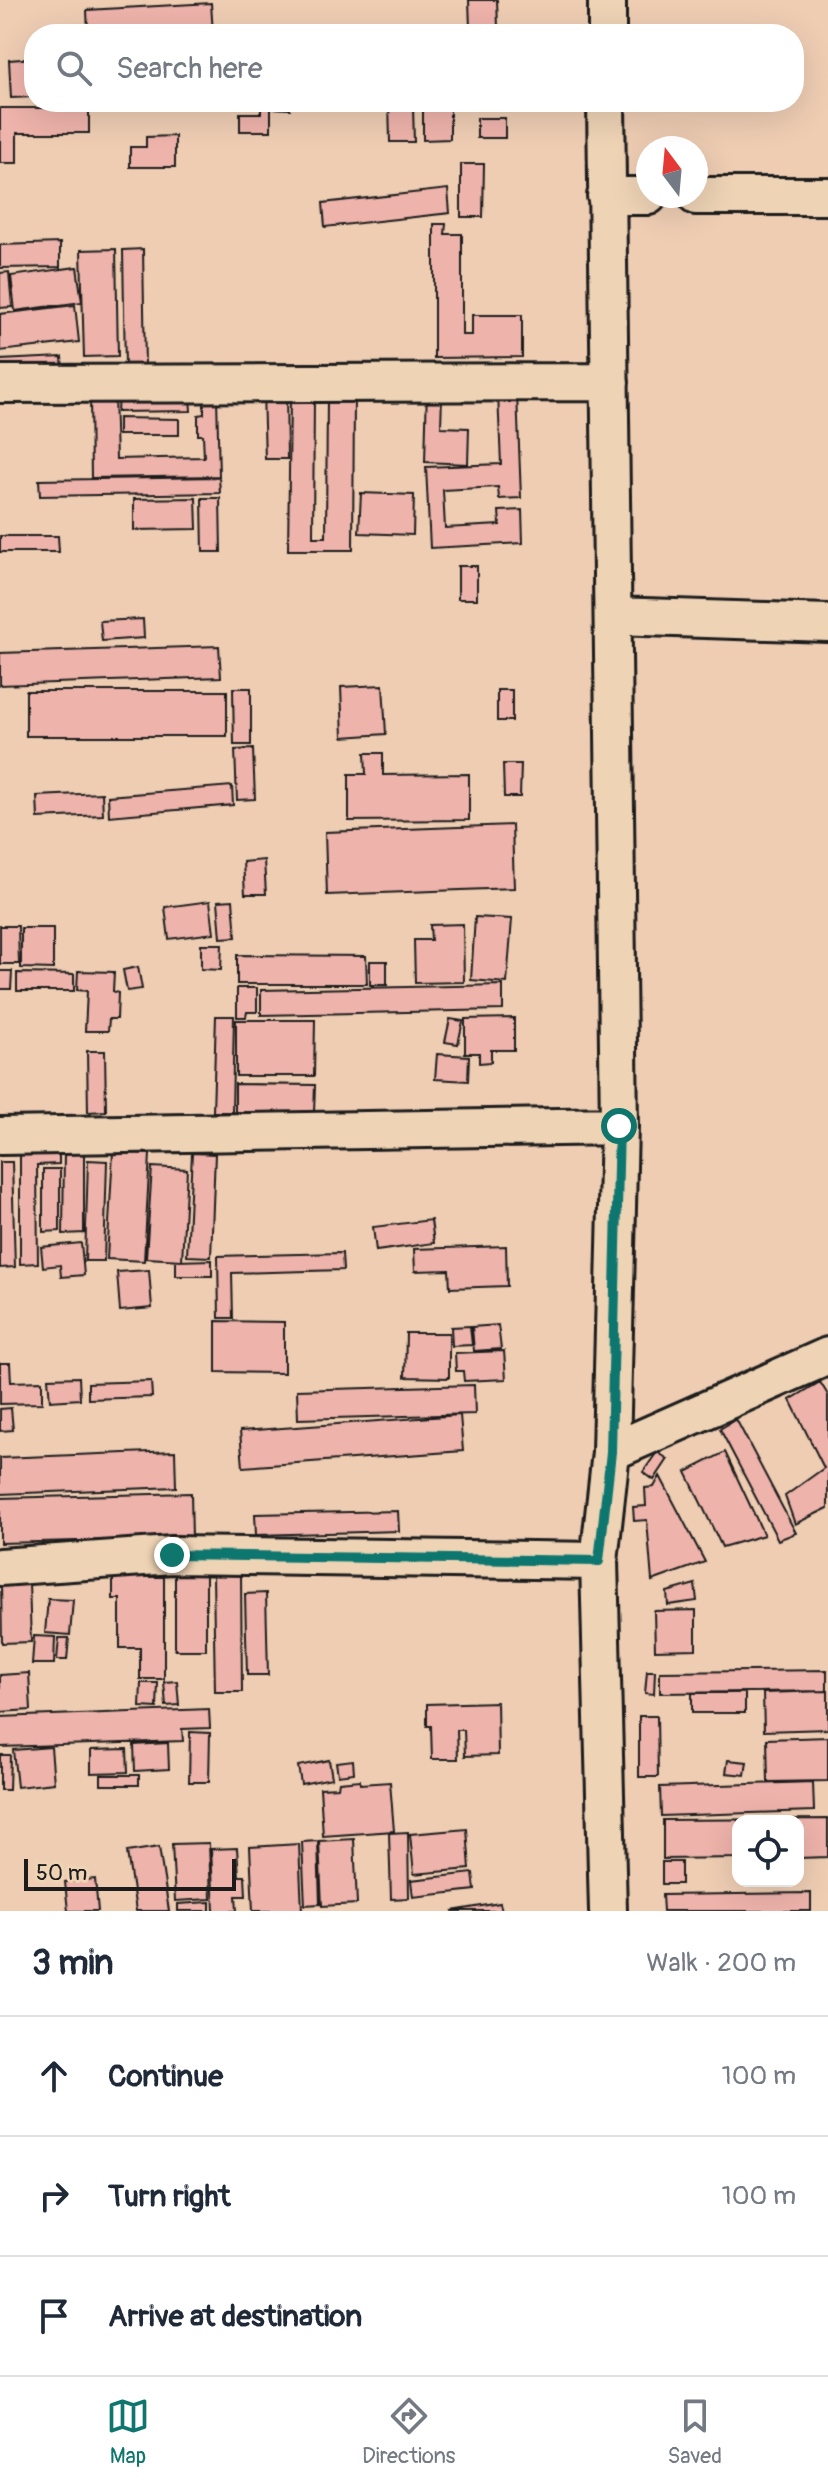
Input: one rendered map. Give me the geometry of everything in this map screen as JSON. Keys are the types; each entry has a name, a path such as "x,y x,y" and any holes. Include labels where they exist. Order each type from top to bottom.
{"street":[{"path":"607,0 607,24"},
{"path":"606,112 619,1126 611,1452 599,1561 608,1911"},
{"path":"606,196 636,196"},
{"path":"708,196 828,196"},
{"path":"0,384 610,382"},
{"path":"614,616 828,623"},
{"path":"0,1136 619,1126"},
{"path":"611,1452 828,1356"},
{"path":"0,1567 172,1555 599,1561"}],"building":[{"path":"469,0 497,0 498,24 470,24"},
{"path":"211,3 212,24 88,24 87,10"},
{"path":"24,59 24,97 11,98 9,60"},
{"path":"0,108 24,108 24,112 89,112 89,133 17,133 17,163 0,163"},
{"path":"271,112 271,131 240,131 240,113"},
{"path":"389,112 413,112 414,142 390,142"},
{"path":"423,112 450,112 450,139 423,140"},
{"path":"477,118 505,118 505,138 477,138"},
{"path":"175,136 175,167 130,167 130,147 146,147 146,137"},
{"path":"461,164 484,164 483,217 461,217"},
{"path":"448,189 450,213 325,227 323,203"},
{"path":"434,224 446,224 445,234 462,234 462,335 472,335 472,315 522,315 522,357 434,358"},
{"path":"60,243 60,267 0,268 0,245"},
{"path":"116,249 118,356 84,357 81,250"},
{"path":"143,249 145,368 125,369 123,250"},
{"path":"77,267 82,302 15,311 11,276"},
{"path":"9,272 12,307 0,308 0,273"},
{"path":"75,305 79,342 0,351 0,314"},
{"path":"62,357 63,372 1,376 0,360"},
{"path":"427,386 442,396 441,427 469,428 468,464 425,462"},
{"path":"263,392 286,392 287,459 265,459"},
{"path":"517,393 521,498 499,499 498,487 443,490 445,528 500,525 499,511 522,510 523,543 430,548 426,467 501,464 498,394"},
{"path":"90,395 114,395 116,459 204,457 203,435 198,435 198,415 204,414 204,398 217,397 219,476 91,478"},
{"path":"327,396 354,396 353,550 288,550 290,398 314,398 313,537 326,537"},
{"path":"118,397 190,397 191,411 117,412"},
{"path":"118,418 179,419 179,435 118,435"},
{"path":"219,477 220,493 40,496 39,480"},
{"path":"361,493 414,495 413,535 359,533"},
{"path":"196,498 197,529 134,530 134,499"},
{"path":"202,498 220,498 221,552 203,552"},
{"path":"0,536 58,536 59,552 0,552"},
{"path":"458,566 477,566 477,599 458,599"},
{"path":"143,619 144,638 102,641 100,621"},
{"path":"219,646 221,677 0,685 0,653"},
{"path":"383,685 386,734 343,737 341,687"},
{"path":"233,688 251,688 251,745 234,745"},
{"path":"497,690 512,690 512,721 497,721"},
{"path":"26,691 227,691 227,736 26,736"},
{"path":"253,749 255,799 237,800 235,750"},
{"path":"365,753 383,753 383,775 469,774 469,820 349,821 349,774 366,774"},
{"path":"503,764 521,764 520,797 504,797"},
{"path":"232,786 233,805 109,816 108,796"},
{"path":"102,793 103,815 38,818 37,796"},
{"path":"512,825 514,888 327,895 325,832"},
{"path":"264,860 266,894 245,894 243,862"},
{"path":"233,900 236,937 221,938 218,901"},
{"path":"210,901 214,933 169,939 165,907"},
{"path":"475,917 512,919 507,983 471,980"},
{"path":"463,924 464,982 415,983 414,940 431,940 430,925"},
{"path":"0,926 18,926 19,964 0,964"},
{"path":"21,928 53,928 53,969 21,968"},
{"path":"201,944 222,944 221,970 201,969"},
{"path":"237,955 366,956 367,984 237,984"},
{"path":"370,961 387,961 387,985 370,985"},
{"path":"138,967 142,989 127,991 123,970"},
{"path":"0,971 12,971 11,989 0,989"},
{"path":"78,971 114,972 113,991 118,993 117,1019 109,1019 108,1031 85,1031 87,991 77,990"},
{"path":"17,973 74,974 74,991 17,991"},
{"path":"503,985 503,1010 261,1015 261,990"},
{"path":"237,988 257,988 257,1012 247,1012 246,1017 237,1017"},
{"path":"216,1016 234,1016 232,1112 213,1112"},
{"path":"514,1018 514,1050 491,1050 491,1062 479,1063 479,1053 465,1053 465,1019"},
{"path":"450,1019 463,1021 458,1044 445,1042"},
{"path":"236,1020 315,1020 314,1076 236,1076"},
{"path":"87,1051 105,1051 106,1111 88,1112"},
{"path":"437,1054 469,1056 468,1081 435,1079"},
{"path":"235,1084 315,1085 314,1112 235,1112"},
{"path":"20,1148 59,1148 59,1164 37,1165 38,1263 20,1264"},
{"path":"64,1152 84,1152 84,1233 63,1234"},
{"path":"113,1152 150,1154 144,1261 107,1259"},
{"path":"192,1153 215,1154 211,1257 187,1256"},
{"path":"88,1160 107,1161 104,1261 85,1261"},
{"path":"0,1162 12,1162 15,1267 0,1268"},
{"path":"152,1167 187,1169 182,1260 146,1258"},
{"path":"43,1169 60,1169 60,1231 43,1232"},
{"path":"431,1220 434,1243 376,1251 373,1227"},
{"path":"81,1243 84,1275 61,1277 60,1265 43,1267 41,1247"},
{"path":"506,1246 507,1286 450,1288 449,1270 415,1271 414,1249"},
{"path":"342,1253 343,1270 232,1273 233,1318 219,1318 218,1256"},
{"path":"212,1260 212,1276 176,1276 176,1261"},
{"path":"149,1270 152,1308 120,1311 117,1272"},
{"path":"216,1321 284,1322 284,1373 216,1372"},
{"path":"498,1325 501,1349 474,1351 472,1327"},
{"path":"470,1326 472,1345 452,1346 451,1327"},
{"path":"406,1333 449,1333 449,1378 405,1377"},
{"path":"504,1351 506,1379 464,1381 463,1371 456,1371 455,1353"},
{"path":"0,1363 10,1363 11,1382 42,1381 42,1403 0,1404"},
{"path":"79,1377 80,1399 50,1401 48,1378"},
{"path":"151,1381 152,1397 88,1399 88,1383"},
{"path":"820,1382 828,1395 828,1508 795,1524 785,1496 824,1468 790,1400"},
{"path":"474,1385 475,1414 298,1419 297,1390"},
{"path":"11,1408 13,1430 0,1431 0,1409"},
{"path":"460,1415 463,1451 243,1467 240,1431"},
{"path":"736,1419 796,1533 778,1540 720,1429"},
{"path":"175,1451 176,1487 0,1494 0,1458"},
{"path":"657,1452 668,1459 654,1480 643,1472"},
{"path":"725,1452 764,1535 722,1547 686,1472"},
{"path":"660,1476 705,1562 652,1581 647,1520 634,1521 633,1507 646,1506 645,1488 654,1487"},
{"path":"191,1493 192,1538 0,1543 0,1498"},
{"path":"398,1511 399,1531 256,1535 255,1514"},
{"path":"175,1574 206,1574 206,1650 175,1650"},
{"path":"241,1574 242,1692 215,1692 213,1575"},
{"path":"113,1577 164,1577 164,1679 140,1679 140,1648 120,1648 120,1599 113,1599"},
{"path":"1,1583 29,1583 31,1642 2,1643"},
{"path":"695,1584 697,1601 668,1605 667,1592"},
{"path":"266,1593 268,1675 247,1675 245,1594"},
{"path":"48,1599 73,1600 70,1635 45,1633"},
{"path":"696,1610 696,1649 655,1650 654,1611"},
{"path":"34,1636 55,1637 54,1664 32,1664"},
{"path":"59,1638 69,1638 67,1660 57,1660"},
{"path":"827,1670 827,1691 660,1693 660,1672"},
{"path":"647,1671 655,1671 654,1694 645,1693"},
{"path":"29,1673 31,1710 0,1712 0,1675"},
{"path":"177,1681 179,1705 166,1706 164,1682"},
{"path":"141,1683 158,1683 157,1708 140,1707"},
{"path":"828,1691 828,1729 764,1731 763,1693"},
{"path":"692,1693 745,1693 745,1713 692,1713"},
{"path":"497,1702 498,1755 465,1756 464,1730 457,1730 458,1759 432,1759 427,1704"},
{"path":"209,1709 210,1728 182,1729 183,1741 0,1747 0,1717"},
{"path":"639,1716 657,1716 658,1777 639,1777"},
{"path":"190,1732 210,1733 209,1782 189,1782"},
{"path":"828,1737 828,1781 768,1782 767,1739"},
{"path":"168,1743 169,1769 135,1771 134,1745"},
{"path":"51,1747 54,1783 17,1787 13,1750"},
{"path":"127,1749 128,1772 91,1773 91,1750"},
{"path":"0,1755 10,1755 9,1790 0,1790"},
{"path":"329,1760 332,1778 301,1784 298,1766"},
{"path":"353,1760 354,1773 338,1775 336,1762"},
{"path":"728,1760 747,1762 745,1775 726,1773"},
{"path":"101,1775 139,1775 139,1785 101,1785"},
{"path":"360,1780 360,1784 390,1782 394,1831 323,1836 320,1788 338,1787 339,1782"},
{"path":"813,1782 814,1811 661,1816 660,1787"},
{"path":"804,1819 828,1819 828,1857 804,1858"},
{"path":"663,1820 732,1820 732,1858 663,1859"},
{"path":"467,1829 470,1869 414,1874 410,1834"},
{"path":"408,1832 409,1898 391,1899 389,1833"},
{"path":"354,1839 357,1904 322,1906 319,1841"},
{"path":"318,1841 320,1904 305,1905 302,1842"},
{"path":"209,1843 211,1899 175,1901 172,1844"},
{"path":"299,1844 302,1911 253,1911 250,1847"},
{"path":"159,1847 169,1911 136,1911 127,1852"},
{"path":"237,1848 239,1876 245,1876 246,1896 236,1896 237,1911 214,1911 211,1849"},
{"path":"662,1862 681,1862 681,1884 662,1884"},
{"path":"473,1873 475,1890 413,1897 411,1880"},
{"path":"95,1879 98,1911 68,1911 65,1882"},
{"path":"811,1893 811,1911 663,1911 662,1895"},
{"path":"210,1902 210,1911 178,1911 178,1904"},
{"path":"500,1903 502,1911 452,1911"}],"route":[{"path":"172,1555 599,1561 611,1452 619,1126"}]}
